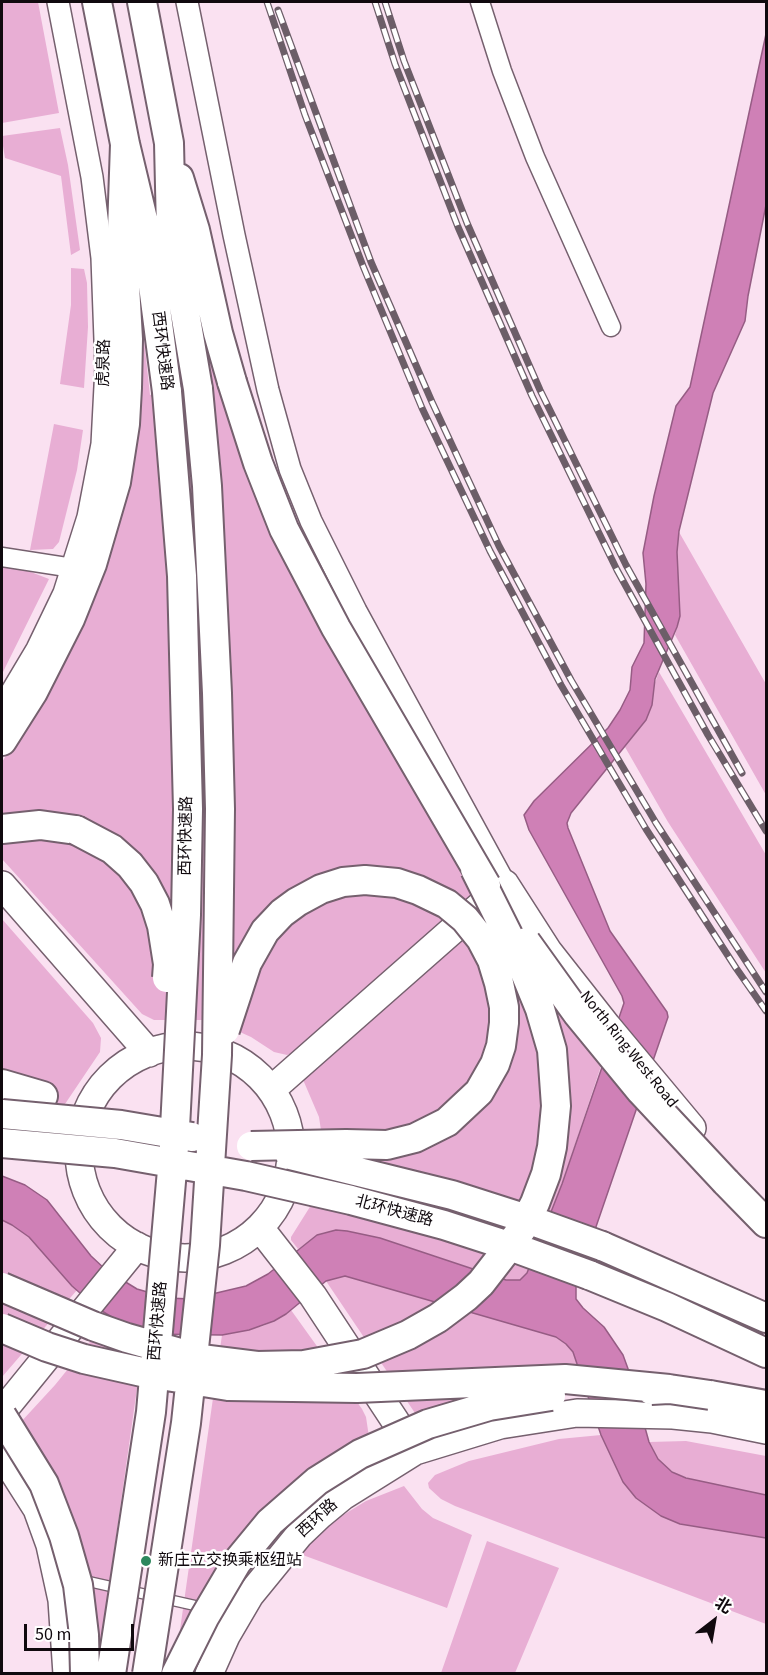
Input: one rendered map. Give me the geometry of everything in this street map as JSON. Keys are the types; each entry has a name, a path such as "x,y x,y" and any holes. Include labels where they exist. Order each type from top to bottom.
{"highway":[{"name":"西环快速路","path":"97,2 125,144 146,232 167,392 182,588 188,809 186,915 174,1147 151,1412 111,1674"},
{"name":"西环快速路","path":"142,2 169,143 171,230 198,389 207,486 220,809 217,1054 205,1245 186,1423 147,1674"},
{"path":"2,1287 83,1322 127,1338 201,1359 256,1366 304,1365 363,1354 408,1335 438,1318 466,1298 481,1283 521,1230 546,1174 552,1147 556,1106 552,1050 540,1009 517,953 475,869 336,628 284,529 258,463 232,382 218,333 195,230 169,143"},
{"path":"2,741 33,692 70,619 92,564 116,482 125,424 127,388 128,339 122,231 125,144"},
{"path":"2,829 32,825 63,827 90,836 112,849 130,865 150,893 162,926 168,964 151,1240 123,1503 99,1674"},
{"path":"475,869 577,1013 649,1100 766,1223"},
{"path":"217,1054 247,963 265,931 282,913 297,902 335,884 359,880 380,881 411,887 436,898 457,912 474,929 487,949 496,971 504,1007 503,1032 498,1055 489,1077 479,1092 447,1122 415,1138 387,1145 251,1146"},
{"path":"2,1084 43,1096 121,1125"},
{"name":"北环快速路","path":"2,1113 121,1125 251,1146 452,1195 602,1246 766,1318"},
{"name":"北环快速路","path":"2,1143 115,1153 246,1176 351,1200 444,1225 518,1248 589,1275 667,1307 766,1353"},
{"path":"2,1328 47,1347 84,1359 142,1372 228,1386 367,1388 565,1379 669,1389 766,1405"},
{"path":"176,1674 217,1594 254,1540 299,1495 348,1460 428,1424 489,1406 562,1395 669,1389"},
{"path":"2,1414 44,1484 62,1527 78,1585 84,1635 85,1674"}],"main road":[{"name":"North Ring West Road","path":"505,884 548,951 607,1026 689,1124 766,1203"},
{"path":"271,1090 505,884"},
{"path":"2,885 149,1053"},
{"path":"175,1047 196,1047 229,1056 252,1070 271,1090 285,1117 289,1132 291,1162 283,1192 260,1228 238,1244 205,1256 170,1257 131,1253 93,1204 81,1172 80,1145 84,1118 96,1094 114,1073 149,1053 175,1047"},
{"path":"260,1228 313,1296 415,1451 500,1425 577,1413 649,1413 712,1419 766,1430"},
{"path":"2,1414 131,1253"},
{"name":"西环路","path":"209,1674 227,1612 250,1595 280,1557 320,1515 359,1486 415,1451"},
{"path":"2,1454 37,1509 50,1545 62,1600 67,1674"}],"street":[{"name":"虎泉路","path":"2,708 37,649 64,593 88,517 102,444 105,330 102,258 92,177 58,2"},
{"path":"187,2 268,390 290,469 311,521 356,611 505,884"},
{"path":"480,2 502,71 535,157 611,327"},
{"path":"2,557 73,568"}],"lane":[{"path":"57,1574 227,1612"}],"shaded area":[{"path":"2,2 38,2 59,113 2,123"},
{"path":"766,34 766,205 745,321 713,393 679,531 677,552 680,616 655,679 652,705 646,720 571,813 567,823 610,931 667,1012 668,1017 576,1285 576,1299 604,1327 623,1355 649,1442 658,1459 672,1472 686,1478 766,1495 766,1538 680,1524 661,1516 636,1498 623,1482 601,1435 573,1352 556,1337 345,1276 326,1281 286,1314 249,1330 222,1335 150,1334 125,1325 97,1308 72,1286 29,1237 2,1220 2,1176 25,1185 47,1200 91,1256 106,1270 137,1289 168,1298 191,1299 246,1286 268,1274 317,1235 336,1230 380,1238 506,1280 520,1280 527,1273 562,1184 624,1003 529,830 524,815 534,801 608,728 630,690 632,667 644,643 646,584 643,553 654,496 676,406 690,387"},
{"path":"60,128 68,165 80,250 71,255 61,176 5,158 2,140 2,136"},
{"path":"71,268 84,269 87,283 88,327 84,388 60,384 71,305"},
{"path":"140,303 150,395 207,390 200,327 206,326 216,365 480,898 293,1053 287,1055 274,1052 251,1037 222,1024 202,1020 154,1020 142,1014 2,859 2,762 18,737"},
{"path":"54,424 83,430 77,470 59,542 53,549 30,550"},
{"path":"679,532 766,684 766,795 675,635 680,616 677,552"},
{"path":"2,566 23,569 49,579 2,674"},
{"path":"659,672 766,855 766,973 668,822 625,747 646,720 652,705 654,685"},
{"path":"490,910 604,1057 562,1184 527,1273 520,1280 506,1280 380,1238 347,1231 322,1233 298,1249 291,1237 313,1202 320,1172 322,1137 319,1117 301,1075"},
{"path":"2,919 93,1023 101,1038 100,1052 65,1104 61,1106 2,1093"},
{"path":"2,1220 29,1237 77,1290 2,1377"},
{"path":"345,1276 556,1337 573,1352 584,1386 419,1419 326,1281"},
{"path":"291,1310 362,1409 366,1417 369,1437 329,1468 176,1658 222,1335 263,1326"},
{"path":"110,1317 145,1332 101,1643 88,1577 20,1423 55,1385"},
{"path":"601,1435 623,1481 636,1498 680,1524 766,1538 766,1624 455,1506 441,1499 429,1488 428,1483 435,1475 469,1461 559,1439"},
{"path":"686,1441 766,1456 766,1495 679,1475 665,1467 649,1442"},
{"path":"404,1486 422,1509 433,1518 472,1535 447,1608 300,1554 335,1520 366,1501"},
{"path":"487,1541 559,1568 515,1673 441,1673"}],"railway":[{"path":"267,2 305,115 363,266 422,408 490,551 561,685 646,829 766,1011"},
{"path":"375,2 395,64 458,227 532,396 617,570 708,735 766,831"},
{"path":"385,2 404,61 467,223 540,390 626,565 742,773"},
{"path":"278,10 371,262 432,402 499,546 571,680 656,823 766,992"}],"place":[{"name":"新庄立交换乘枢纽站","path":"146,1561"}]}
